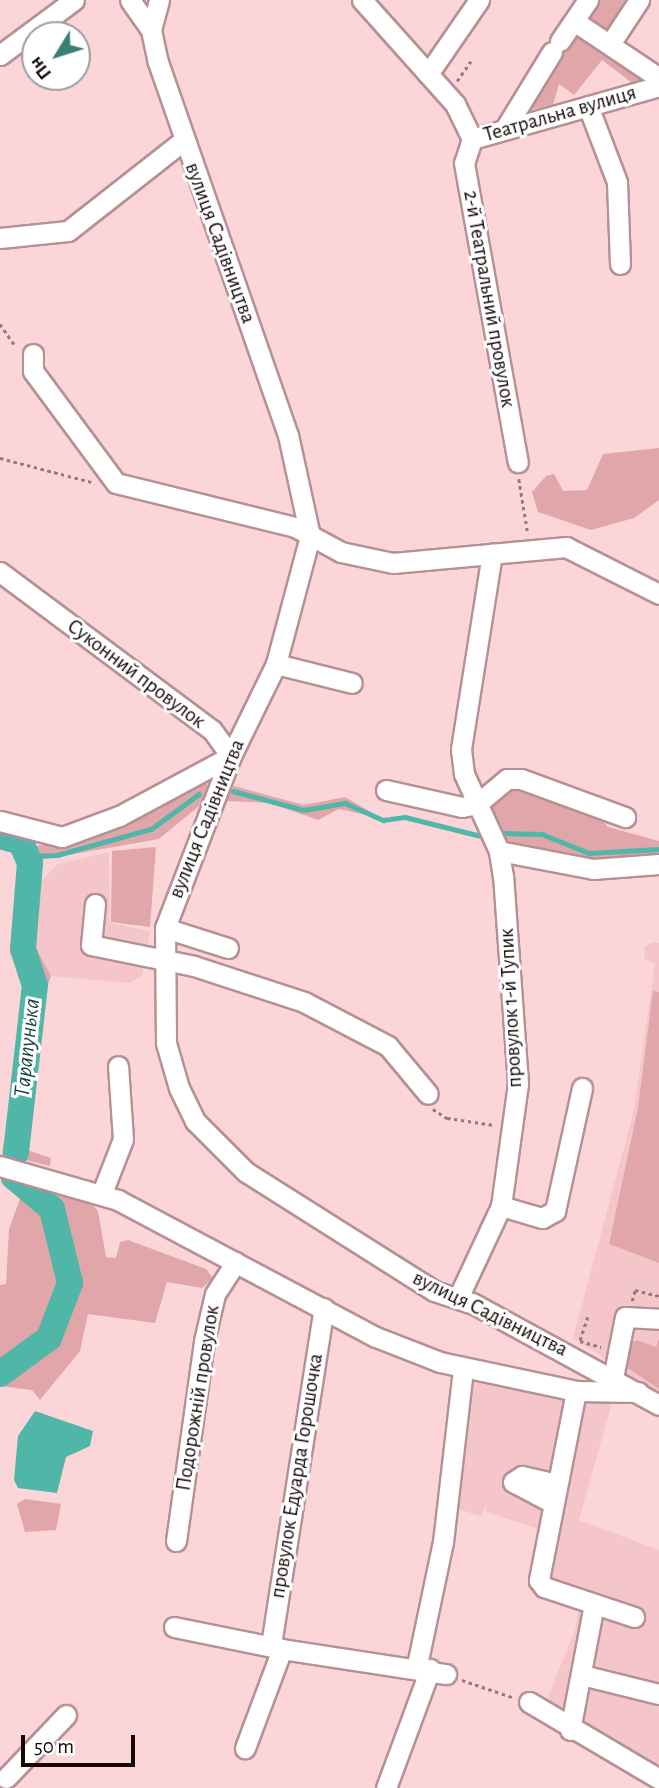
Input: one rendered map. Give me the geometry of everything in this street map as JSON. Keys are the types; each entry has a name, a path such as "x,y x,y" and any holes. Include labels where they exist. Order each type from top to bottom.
{"street":[{"path":"0,55 74,0"},
{"path":"130,0 151,30"},
{"path":"151,30 159,0"},
{"name":"Театральна вулиця","path":"362,0 447,96 472,139 506,127 659,86"},
{"path":"428,74 478,0"},
{"path":"506,127 588,0"},
{"path":"610,44 639,0"},
{"path":"574,21 659,78"},
{"name":"вулиця Садівництва","path":"151,30 184,140 288,435 310,536 276,664 231,756 165,928 161,960 173,1071 209,1138 246,1172 424,1285 458,1298 613,1378 659,1405"},
{"path":"588,106 617,182 620,264"},
{"name":"2-й Театральний провулок","path":"472,139 464,163 518,462"},
{"path":"0,238 68,231 184,140"},
{"path":"33,354 33,371 116,483 310,536 341,552 393,563 492,553 530,546 575,549 659,594"},
{"path":"477,804 461,749 492,553"},
{"name":"Суконний провулок","path":"0,572 212,730 231,756"},
{"path":"276,664 352,682"},
{"path":"0,821 62,837 119,816 231,756"},
{"path":"386,790 447,806 477,804 503,781 522,779 625,817"},
{"name":"провулок 1-й Тупик","path":"458,1298 501,1206 512,1128 517,1064 499,851 477,804"},
{"path":"499,851 593,869 659,864"},
{"path":"95,904 84,943 161,960 304,1002 388,1046 428,1094"},
{"path":"165,928 228,948"},
{"path":"102,1193 123,1139 118,1066"},
{"path":"501,1206 542,1218 555,1211 582,1088"},
{"path":"0,1167 102,1193 376,1337 463,1369 576,1391 639,1392"},
{"name":"Подорожній провулок","path":"176,1541 204,1341 215,1294 236,1262"},
{"name":"провулок Едуарда Горошочка","path":"245,1748 277,1647 324,1308"},
{"path":"613,1378 625,1317 659,1319"},
{"path":"386,1788 431,1669 463,1369"},
{"path":"576,1391 555,1493 541,1584 634,1617"},
{"path":"570,1730 594,1604"},
{"path":"174,1627 277,1647 431,1669"},
{"path":"582,1675 659,1694"},
{"path":"529,1702 570,1730 659,1779"},
{"path":"8,1780 66,1715"}],"path":[{"path":"447,96 471,61"},
{"path":"0,458 85,482 116,483"},
{"path":"518,462 530,546"},
{"path":"428,1094 435,1114 512,1128"},
{"path":"588,1317 580,1341 612,1351"},
{"path":"431,1669 529,1702"}],"shaded area":[{"path":"592,0 635,0 609,40 579,20"},
{"path":"577,27 650,80 636,86 602,60 574,95 559,84 553,105 529,110 527,102"},
{"path":"659,448 659,500 634,518 591,530 538,512 532,492 546,476 554,474 563,491 587,490 603,454"},
{"path":"204,777 209,789 204,802 159,839 34,861 36,846 74,839"},
{"path":"519,782 594,812 608,827 659,841 659,859 590,865 502,842 490,804"},
{"path":"234,786 304,805 345,797 381,818 339,809 318,820 270,803 226,801"},
{"path":"156,847 150,927 111,922 112,851"},
{"path":"109,852 110,923 150,931 142,976 129,983 51,976 34,944 38,884 58,864"},
{"path":"14,942 34,944 51,976 37,1015 24,1149 51,1158 50,1166 2,1154 29,997"},
{"path":"653,942 659,943 659,1394 573,1338 634,1110 655,964 645,960 644,947"},
{"path":"653,991 659,992 659,1263 609,1244 638,1108"},
{"path":"48,1182 81,1191 98,1211 106,1257 116,1258 120,1242 128,1240 206,1269 213,1278 202,1288 167,1282 155,1323 88,1314 80,1351 40,1400 32,1390 0,1386 0,1285 6,1284 9,1229 20,1199"},
{"path":"659,1339 659,1389 623,1365 629,1344 637,1340 656,1347"},
{"path":"473,1382 612,1403 579,1520 659,1550 659,1773 545,1704 576,1628 578,1607 533,1592 542,1530 486,1512 487,1505 481,1516 452,1508"},
{"path":"25,1499 61,1504 56,1530 25,1532 17,1504"}],"water":[{"path":"26,882 33,882 32,926 25,939 17,938"},
{"path":"35,1411 93,1431 90,1446 66,1457 57,1493 18,1488 14,1480 18,1436"}],"waterway":[{"path":"233,791 304,810 345,803 383,820 405,817 485,837"},
{"path":"29,856 57,855 151,829 199,794"},
{"path":"500,833 542,834 589,853 659,849"},
{"name":"Тарапунька","path":"0,836 21,842 30,863 23,949 35,985 16,1153"},
{"name":"Тарапунька","path":"0,1374 49,1338 70,1283 52,1209 14,1177"}]}
